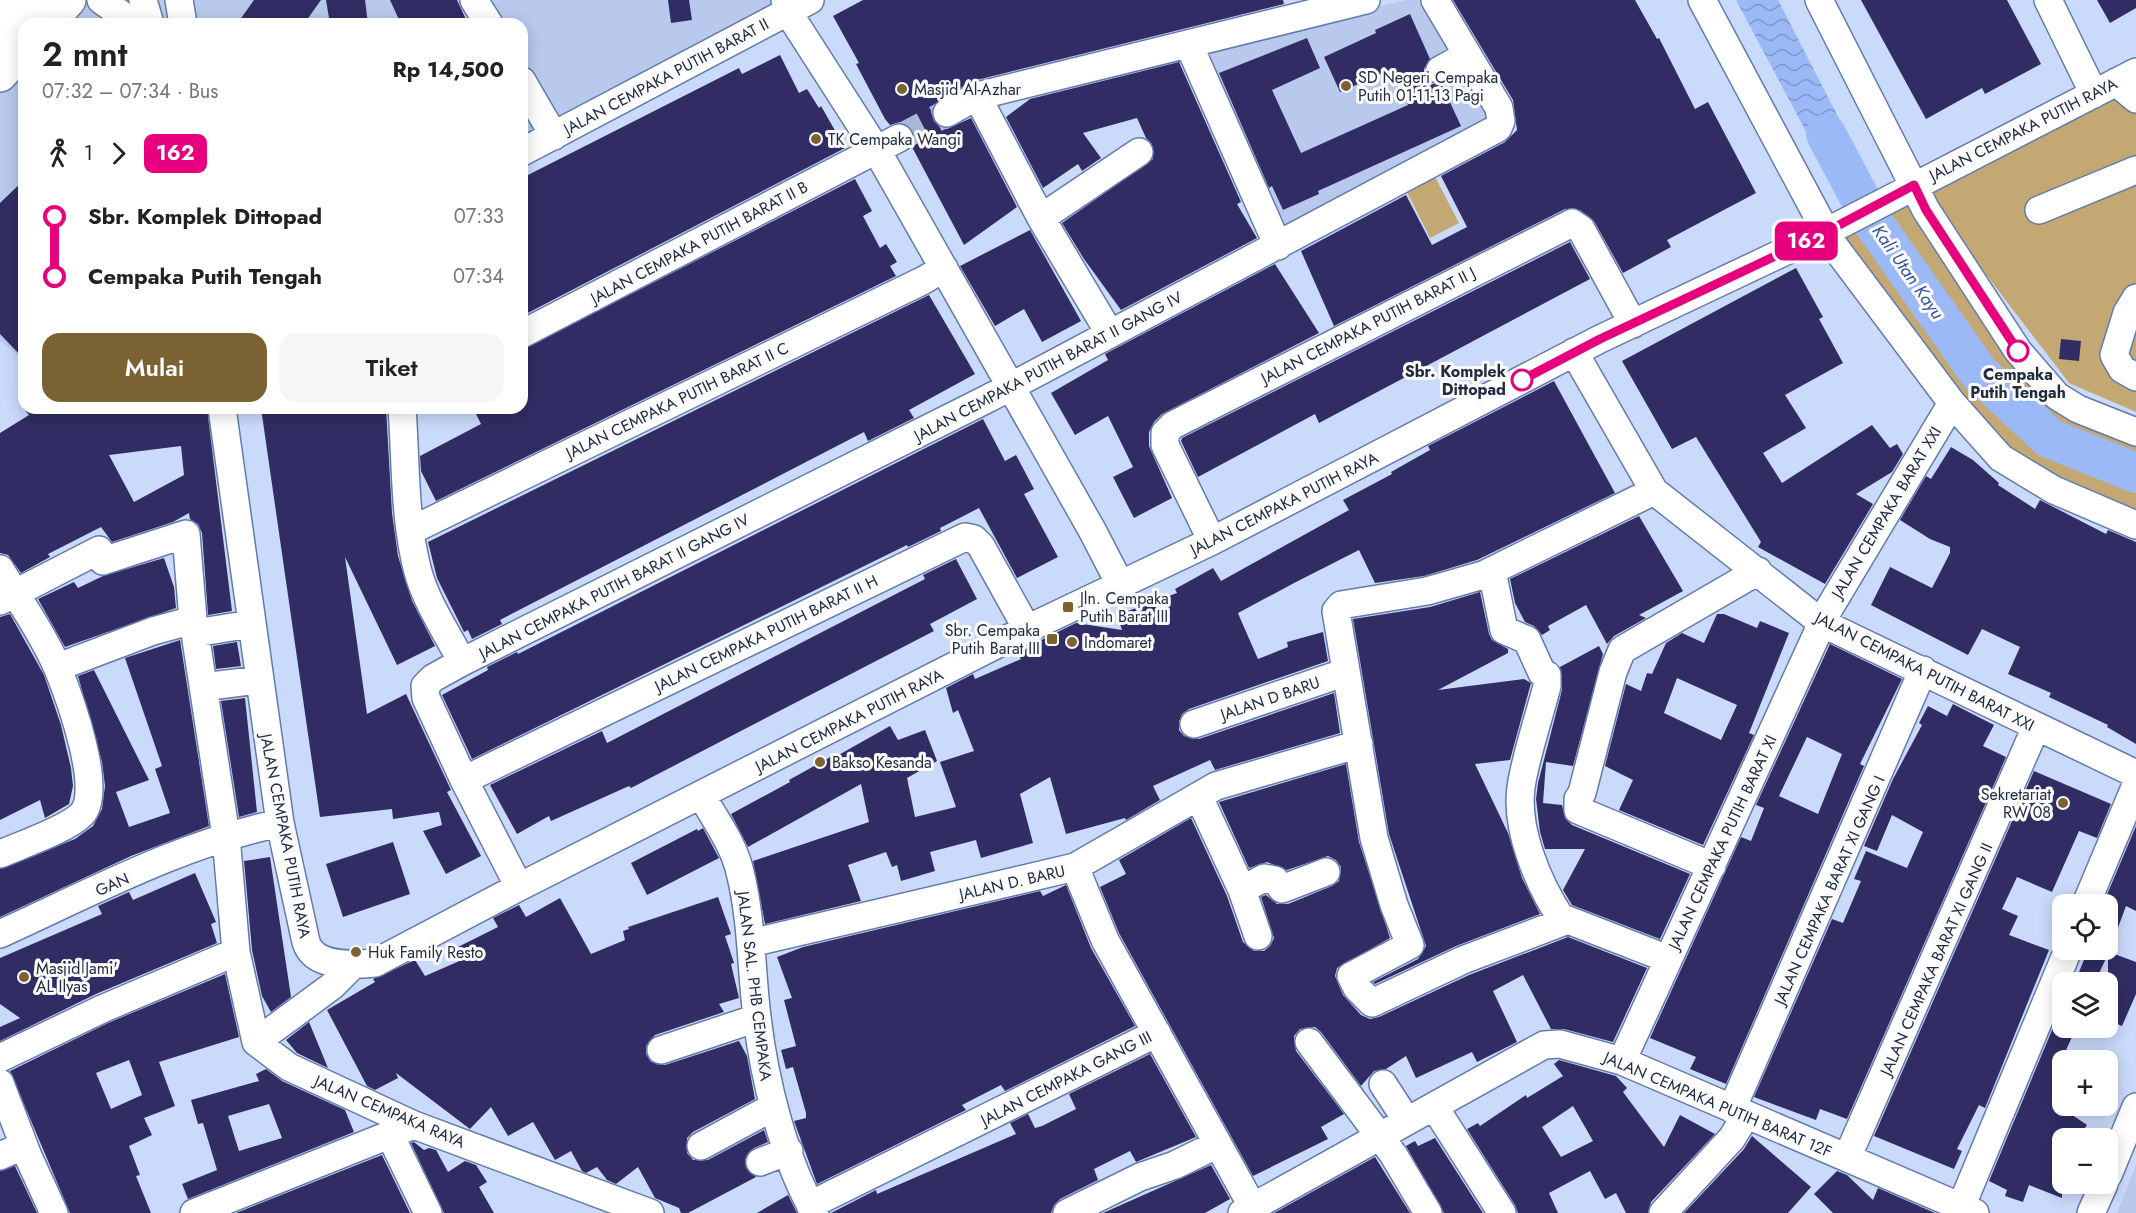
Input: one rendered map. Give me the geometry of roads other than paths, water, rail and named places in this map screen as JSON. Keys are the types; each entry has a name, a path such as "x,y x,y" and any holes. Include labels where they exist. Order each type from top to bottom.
{"main road":[{"path":"21,18 38,0"},
{"path":"52,18 69,0"},
{"path":"0,40 18,21"},
{"path":"0,75 18,56"}],"street":[{"path":"0,10 9,0"},
{"path":"101,0 126,18"},
{"path":"143,0 148,18"},
{"path":"179,0 182,18"},
{"path":"474,0 485,18"},
{"path":"947,113 977,96 1366,0"},
{"name":"JALAN CEMPAKA PUTIH BARAT II GANG IV","path":"519,887 464,780 426,698 426,686 433,678 1009,388 1498,128 1501,121 1499,108 1435,0"},
{"path":"1702,0 1832,230 1848,266 1952,402 2001,458 2054,490 2136,525"},
{"path":"1819,0 1904,190 1926,210 1993,313 2042,382 2057,396 2078,409 2136,432"},
{"path":"2048,0 2120,87"},
{"path":"794,4 888,143 944,268 1009,388 1092,530 1120,584"},
{"name":"JALAN CEMPAKA PUTIH BARAT II","path":"528,149 794,4"},
{"path":"1189,45 1278,246"},
{"path":"1440,70 1467,55"},
{"name":"JALAN CEMPAKA PUTIH RAYA","path":"223,414 258,680 280,823 308,949 317,957 352,966 375,963 519,887 1027,629 1212,541 1574,352 1832,230 1904,190 2120,87"},
{"path":"528,91 554,136"},
{"path":"977,96 1041,218 1110,334"},
{"name":"JALAN CEMPAKA PUTIH BARAT II B","path":"528,331 888,143"},
{"path":"1041,218 1139,152"},
{"path":"2039,210 2136,170"},
{"name":"JALAN CEMPAKA PUTIH BARAT II J","path":"1212,541 1165,445 1165,433 1184,420 1564,225 1572,223 1581,230 1633,324"},
{"name":"JALAN CEMPAKA PUTIH BARAT II C","path":"410,531 913,286 944,268"},
{"path":"2136,298 2127,312 2114,355 2122,369 2136,377"},
{"name":"JALAN CEMPAKA PUTIH BARAT XXI","path":"1574,352 1654,491 1822,623 2136,774"},
{"name":"JALAN CEMPAKA BARAT XXI","path":"1822,623 1952,402"},
{"path":"402,414 410,531 424,590 462,662"},
{"path":"1566,920 1463,960 1372,1003 1357,988 1351,976 1410,945 1400,925 1374,838 1336,611 1339,606 1427,591 1492,571 1654,491"},
{"path":"0,854 70,823 83,814 90,802 86,756 58,667 5,587 99,550 103,561 186,534 194,626 226,836 236,952 256,1042 332,986 352,966"},
{"name":"JALAN CEMPAKA PUTIH BARAT II H","path":"464,780 965,537 974,539 981,546 1027,629"},
{"path":"1492,571 1504,630 1527,640 1542,673 1547,675 1547,686 1522,782 1522,814 1528,846 1552,904 1566,920 1668,959"},
{"path":"1712,866 1578,810 1578,799 1582,793 1612,672 1622,650 1758,571"},
{"name":"JALAN CEMPAKA PUTIH BARAT XI","path":"1622,1061 1822,623"},
{"path":"58,667 153,631 194,626 251,624"},
{"name":"JALAN CEMPAKA BARAT XI GANG I","path":"1663,1213 1732,1138 1739,1112 1923,670"},
{"name":"JALAN D BARU","path":"1194,724 1346,672"},
{"path":"203,687 258,680"},
{"name":"JALAN CEMPAKA BARAT XI GANG II","path":"1847,1158 2036,727"},
{"name":"JALAN D. BARU","path":"751,942 1075,867 1216,786 1359,744"},
{"path":"2090,894 2136,785"},
{"name":"JALAN SAL. PHB CEMPAKA","path":"701,795 740,871 751,942 757,1018 773,1107 813,1209"},
{"path":"1199,797 1242,890 1258,936"},
{"name":"GAN","path":"0,934 226,836 280,823"},
{"name":"JALAN CEMPAKA GANG III","path":"813,1209 1157,1033 1105,940 1075,867"},
{"path":"1242,890 1264,878 1275,880 1282,889 1326,872"},
{"path":"0,1058 102,1009 236,952"},
{"path":"1968,1210 2064,960"},
{"path":"661,1050 757,1018"},
{"path":"1157,1033 1218,1144 1251,1211"},
{"name":"JALAN CEMPAKA RAYA","path":"256,1042 289,1067 414,1125 650,1213"},
{"path":"1309,1042 1393,1154 1428,1213"},
{"name":"JALAN CEMPAKA PUTIH BARAT 12F","path":"1251,1211 1544,1045 1560,1044 1622,1061 1968,1210"},
{"path":"0,1083 28,1156 54,1213"},
{"path":"1383,1083 1407,1121"},
{"path":"1434,1106 1502,1213"},
{"path":"701,1146 773,1107"},
{"path":"2118,1150 2136,1107"},
{"path":"198,1212 414,1125"},
{"path":"390,1135 428,1213"},
{"path":"1067,1213 1140,1177 1175,1165 1218,1144"},
{"path":"760,1162 789,1151"},
{"path":"2091,1213 2100,1194"}],"water":[{"path":"1736,0 1778,0 1867,173 1837,190"}],"waterway":[{"name":"Kali Utan Kayu","path":"1826,134 1872,221 1979,373 2049,438 2136,473"}],"tunnel":[{"path":"899,138 947,113"}],"place":[{"name":"SD Negeri Cempaka Putih 01-11-13 Pagi","path":"1346,86"},
{"name":"Masjid Al-Azhar","path":"902,89"},
{"name":"TK Cempaka Wangi","path":"816,139"},
{"name":"Cempaka Putih Tengah","path":"2018,351"},
{"name":"Sbr. Komplek Dittopad","path":"1522,380"},
{"name":"Jln. Cempaka Putih Barat III","path":"1068,607"},
{"name":"Sbr. Cempaka Putih Barat III","path":"1052,639"},
{"name":"Indomaret","path":"1072,642"},
{"name":"Bakso Kesanda","path":"820,762"},
{"name":"Sekretariat RW 08","path":"2063,803"},
{"name":"Huk Family Resto","path":"356,952"},
{"name":"Masjid Jami' AL Ilyas","path":"24,977"}]}
